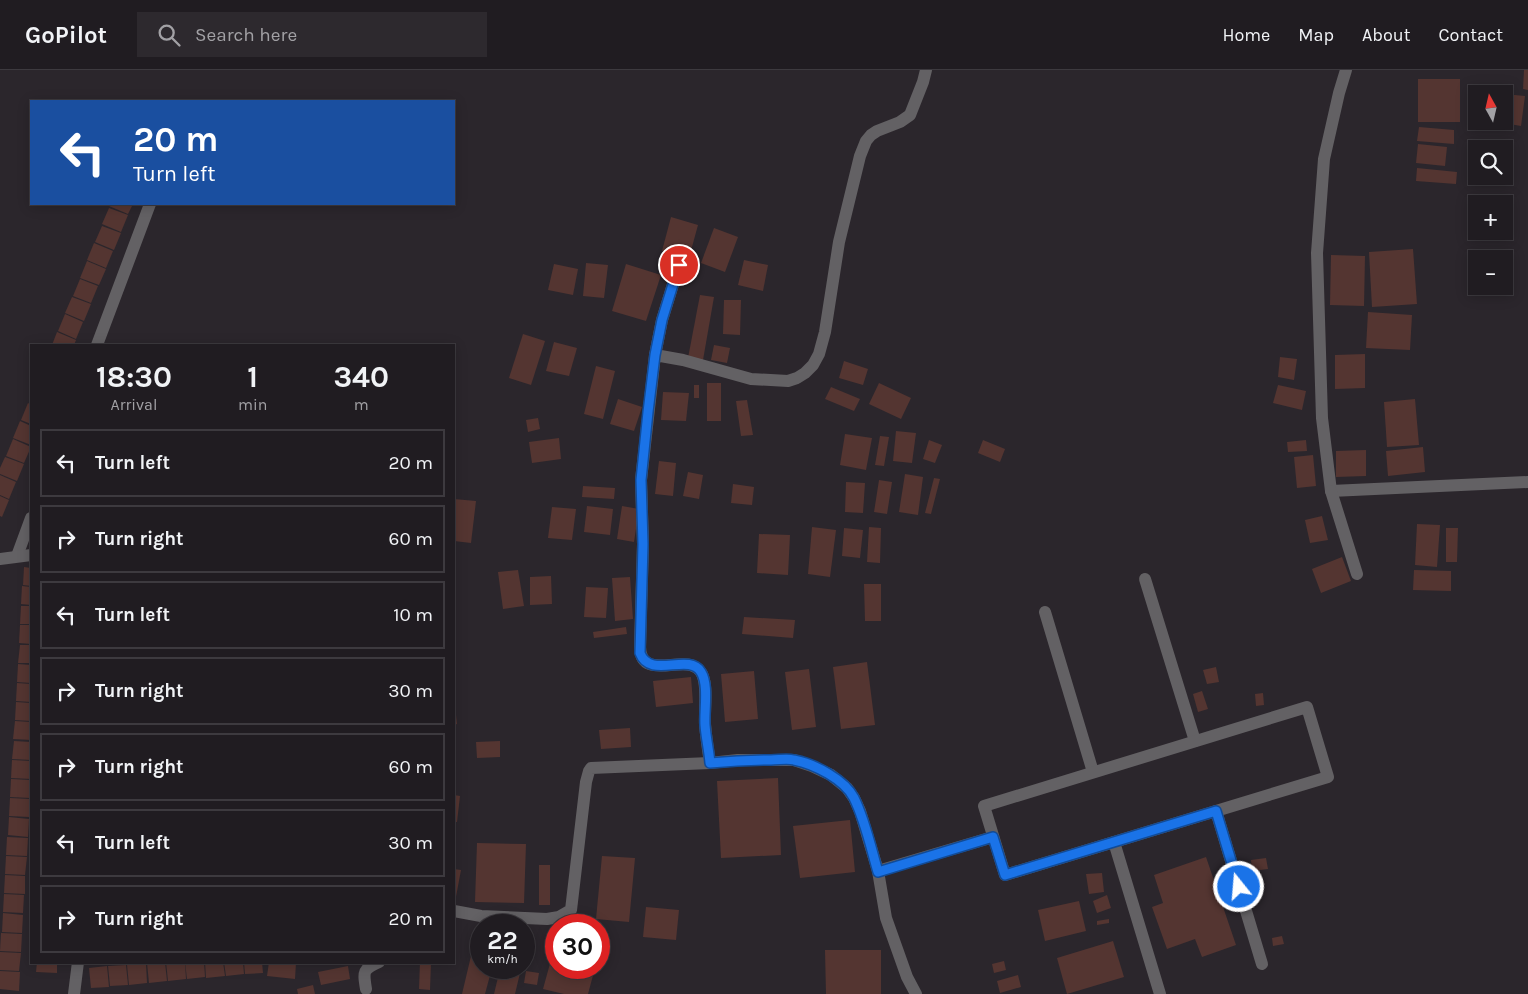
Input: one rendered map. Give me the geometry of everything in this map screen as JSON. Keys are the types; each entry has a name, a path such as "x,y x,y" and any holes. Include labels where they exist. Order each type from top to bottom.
{"street":[{"path":"655,355 683,360 751,380 788,381 805,373 819,354 825,332 839,242 860,156 870,135 900,122 910,115 926,70"},
{"path":"1346,70 1338,93 1324,159 1317,253 1322,418 1331,491 1357,574"},
{"path":"97,344 150,205"},
{"path":"679,265 662,320 655,355 641,480 643,544 640,653 644,661 650,665 688,665 699,669 701,672 704,678 705,723 710,763"},
{"path":"1331,491 1528,482"},
{"path":"17,556 30,521"},
{"path":"0,559 30,555"},
{"path":"1146,579 1195,742"},
{"path":"1045,612 1093,772"},
{"path":"1307,707 1328,776 1005,875 984,806 1093,772 1307,707"},
{"path":"455,911 481,916 547,919 559,917 571,910 586,782 588,770 591,768 738,760 794,760 831,775 848,788 854,798 860,811 878,872 886,918 907,977 916,994"},
{"path":"1216,811 1262,964"},
{"path":"878,872 993,837"},
{"path":"1114,842 1160,994"},
{"path":"74,994 78,964"},
{"path":"366,989 365,970 374,964"}],"building":[{"path":"1524,70 1528,70 1528,90 1523,89"},
{"path":"1418,79 1460,79 1460,122 1418,122"},
{"path":"1513,95 1525,96 1521,126 1513,125"},
{"path":"1419,127 1454,130 1454,144 1417,141"},
{"path":"1418,144 1447,147 1445,166 1416,163"},
{"path":"1417,168 1457,172 1456,184 1416,181"},
{"path":"110,205 132,205 128,214"},
{"path":"109,208 128,215 121,232 102,224"},
{"path":"671,217 698,225 689,258 662,251"},
{"path":"102,226 121,233 114,250 95,242"},
{"path":"714,228 738,237 725,272 701,263"},
{"path":"94,243 113,251 106,268 87,260"},
{"path":"1413,249 1417,304 1372,307 1369,252"},
{"path":"1331,255 1365,256 1364,306 1330,305"},
{"path":"744,260 768,265 763,291 738,285"},
{"path":"87,261 106,269 99,285 80,278"},
{"path":"586,263 608,265 604,298 583,296"},
{"path":"554,264 578,269 573,295 548,290"},
{"path":"626,264 661,275 646,321 612,311"},
{"path":"80,279 98,286 91,303 73,296"},
{"path":"700,295 714,297 703,360 688,358"},
{"path":"72,297 91,304 84,321 65,313"},
{"path":"724,300 741,300 740,335 723,334"},
{"path":"1368,312 1412,315 1410,350 1366,348"},
{"path":"65,314 83,322 76,339 58,331"},
{"path":"57,332 76,340 74,344 52,344"},
{"path":"523,334 545,341 531,385 509,378"},
{"path":"554,342 577,348 569,376 546,371"},
{"path":"714,345 730,348 727,363 711,360"},
{"path":"1365,354 1365,388 1335,389 1335,355"},
{"path":"1280,357 1297,359 1294,380 1278,377"},
{"path":"844,361 868,369 863,385 839,378"},
{"path":"596,366 615,371 603,419 584,414"},
{"path":"707,383 721,383 721,421 707,421"},
{"path":"879,383 911,398 901,419 869,404"},
{"path":"694,385 699,385 699,398 694,398"},
{"path":"1278,385 1306,391 1302,410 1273,403"},
{"path":"831,387 860,399 854,411 825,399"},
{"path":"663,392 689,393 686,421 661,420"},
{"path":"618,399 642,407 634,431 610,424"},
{"path":"1415,399 1419,445 1387,447 1384,402"},
{"path":"747,400 753,435 741,436 736,401"},
{"path":"28,403 30,404 30,424 21,420"},
{"path":"538,418 540,429 528,432 526,420"},
{"path":"20,421 30,426 30,445 13,438"},
{"path":"896,431 916,433 912,463 893,461"},
{"path":"845,434 872,438 866,470 840,465"},
{"path":"880,436 889,437 884,466 875,465"},
{"path":"559,438 561,459 532,463 529,442"},
{"path":"13,439 30,447 24,463 6,456"},
{"path":"929,440 942,445 935,463 923,459"},
{"path":"983,440 1005,449 1000,462 978,453"},
{"path":"1306,440 1307,451 1288,452 1287,442"},
{"path":"1423,447 1425,472 1388,476 1386,451"},
{"path":"1366,450 1366,476 1336,477 1336,451"},
{"path":"1313,455 1316,486 1297,488 1294,457"},
{"path":"5,457 24,464 17,481 0,474 0,468"},
{"path":"659,461 676,463 673,496 655,494"},
{"path":"688,472 703,475 699,499 683,496"},
{"path":"905,474 923,477 918,515 899,512"},
{"path":"0,475 16,482 9,499 0,495"},
{"path":"934,478 940,479 931,514 925,513"},
{"path":"879,480 892,482 887,514 874,512"},
{"path":"846,482 865,483 863,513 845,512"},
{"path":"733,484 754,487 752,505 731,503"},
{"path":"583,486 615,488 614,499 582,497"},
{"path":"0,496 9,500 2,517 0,516"},
{"path":"455,499 476,501 471,543 455,541"},
{"path":"587,506 613,509 610,535 584,532"},
{"path":"622,506 639,509 634,542 617,539"},
{"path":"552,507 576,509 572,540 548,538"},
{"path":"1322,516 1328,540 1310,543 1305,520"},
{"path":"1417,524 1440,525 1437,567 1415,565"},
{"path":"812,527 836,530 830,577 808,574"},
{"path":"869,527 881,528 880,563 867,562"},
{"path":"844,528 863,530 860,558 842,556"},
{"path":"1446,528 1458,528 1457,562 1446,562"},
{"path":"759,534 790,535 788,575 757,573"},
{"path":"1342,557 1351,581 1321,593 1312,569"},
{"path":"24,567 30,568 30,586 23,585"},
{"path":"518,570 524,606 503,609 498,572"},
{"path":"1414,570 1451,571 1451,591 1413,590"},
{"path":"551,576 552,604 530,605 530,577"},
{"path":"630,577 633,619 615,621 612,578"},
{"path":"864,584 881,584 881,621 865,621"},
{"path":"22,586 30,587 30,605 21,604"},
{"path":"586,587 608,588 606,618 584,617"},
{"path":"21,606 30,606 30,624 20,624"},
{"path":"744,617 795,620 793,638 742,634"},
{"path":"20,625 30,625 30,644 19,643"},
{"path":"626,627 627,634 594,638 593,632"},
{"path":"20,645 30,645 30,663 18,663"},
{"path":"867,662 875,725 841,729 833,667"},
{"path":"18,664 30,665 30,683 17,682"},
{"path":"1216,667 1219,682 1207,684 1203,670"},
{"path":"809,669 816,727 792,730 785,672"},
{"path":"754,671 758,719 725,722 721,674"},
{"path":"691,677 693,703 656,707 653,681"},
{"path":"17,683 30,684 30,702 16,701"},
{"path":"1202,691 1208,709 1198,712 1193,694"},
{"path":"1263,693 1264,705 1256,706 1255,694"},
{"path":"16,702 30,703 30,721 15,720"},
{"path":"455,706 457,724 455,725"},
{"path":"15,721 30,722 30,740 13,739"},
{"path":"630,728 631,747 601,749 599,730"},
{"path":"14,741 30,742 30,760 12,759"},
{"path":"500,741 500,757 477,758 476,742"},
{"path":"12,760 30,761 30,779 11,778"},
{"path":"778,778 781,855 721,858 717,781"},
{"path":"11,779 30,780 30,798 10,797"},
{"path":"455,795 460,796 457,822 455,822"},
{"path":"10,798 30,799 29,817 9,816"},
{"path":"9,817 29,819 28,837 8,835"},
{"path":"850,820 855,872 800,878 793,826"},
{"path":"7,837 28,838 27,856 6,855"},
{"path":"477,843 526,844 524,903 475,902"},
{"path":"6,856 27,857 25,875 5,874"},
{"path":"602,856 635,858 629,922 610,920 610,914 596,914"},
{"path":"1206,857 1236,945 1202,957 1195,939 1167,949 1152,907 1163,903 1154,875"},
{"path":"1266,858 1268,869 1252,871 1251,860"},
{"path":"539,865 550,865 550,905 539,905"},
{"path":"455,869 461,870 455,902"},
{"path":"1102,873 1104,892 1089,894 1086,874"},
{"path":"5,875 25,876 25,894 4,893"},
{"path":"4,894 24,895 23,913 3,912"},
{"path":"1107,895 1111,908 1097,913 1093,901"},
{"path":"1079,901 1086,931 1045,941 1038,910"},
{"path":"646,907 679,910 676,940 643,937"},
{"path":"3,913 23,915 22,933 2,932"},
{"path":"1109,919 1109,923 1097,925 1097,921"},
{"path":"1,933 22,934 21,952 0,951"},
{"path":"1282,936 1284,944 1273,946 1272,938"},
{"path":"1113,941 1124,977 1067,994 1057,958"},
{"path":"825,950 881,950 881,994 826,994"},
{"path":"0,952 21,953 19,971 0,970"},
{"path":"470,960 470,979 489,979 485,994 462,994"},
{"path":"1004,961 1006,970 994,973 992,964"},
{"path":"37,964 57,964 57,973 36,972"},
{"path":"146,964 147,983 129,985 127,965"},
{"path":"147,964 165,964 167,981 149,983"},
{"path":"166,964 185,964 186,979 168,981"},
{"path":"185,964 204,964 205,977 187,979"},
{"path":"205,964 223,964 225,976 206,978"},
{"path":"224,964 243,964 244,974 226,976"},
{"path":"244,964 262,964 263,973 245,974"},
{"path":"269,964 296,964 295,979 267,976"},
{"path":"420,964 431,964 430,990 419,989"},
{"path":"126,965 128,985 110,986 108,966"},
{"path":"107,966 109,987 91,988 89,968"},
{"path":"348,966 350,979 321,985 318,972"},
{"path":"0,971 20,972 19,991 0,989"},
{"path":"535,972 539,973 537,985 524,983 525,979 535,979"},
{"path":"1018,975 1021,987 1000,993 997,981"},
{"path":"498,979 519,979 515,994 494,994"},
{"path":"546,979 592,979 588,994 564,994 543,989"},
{"path":"313,985 315,994 298,994 297,989"}],"route":[{"path":"679,265 662,320 655,355 641,480 643,544 640,653 644,661 650,665 688,665 699,669 701,672 704,678 705,723 710,763 738,760 794,760 831,775 848,788 854,798 860,811 878,872 993,837 1005,875 1216,811 1239,887"}]}
